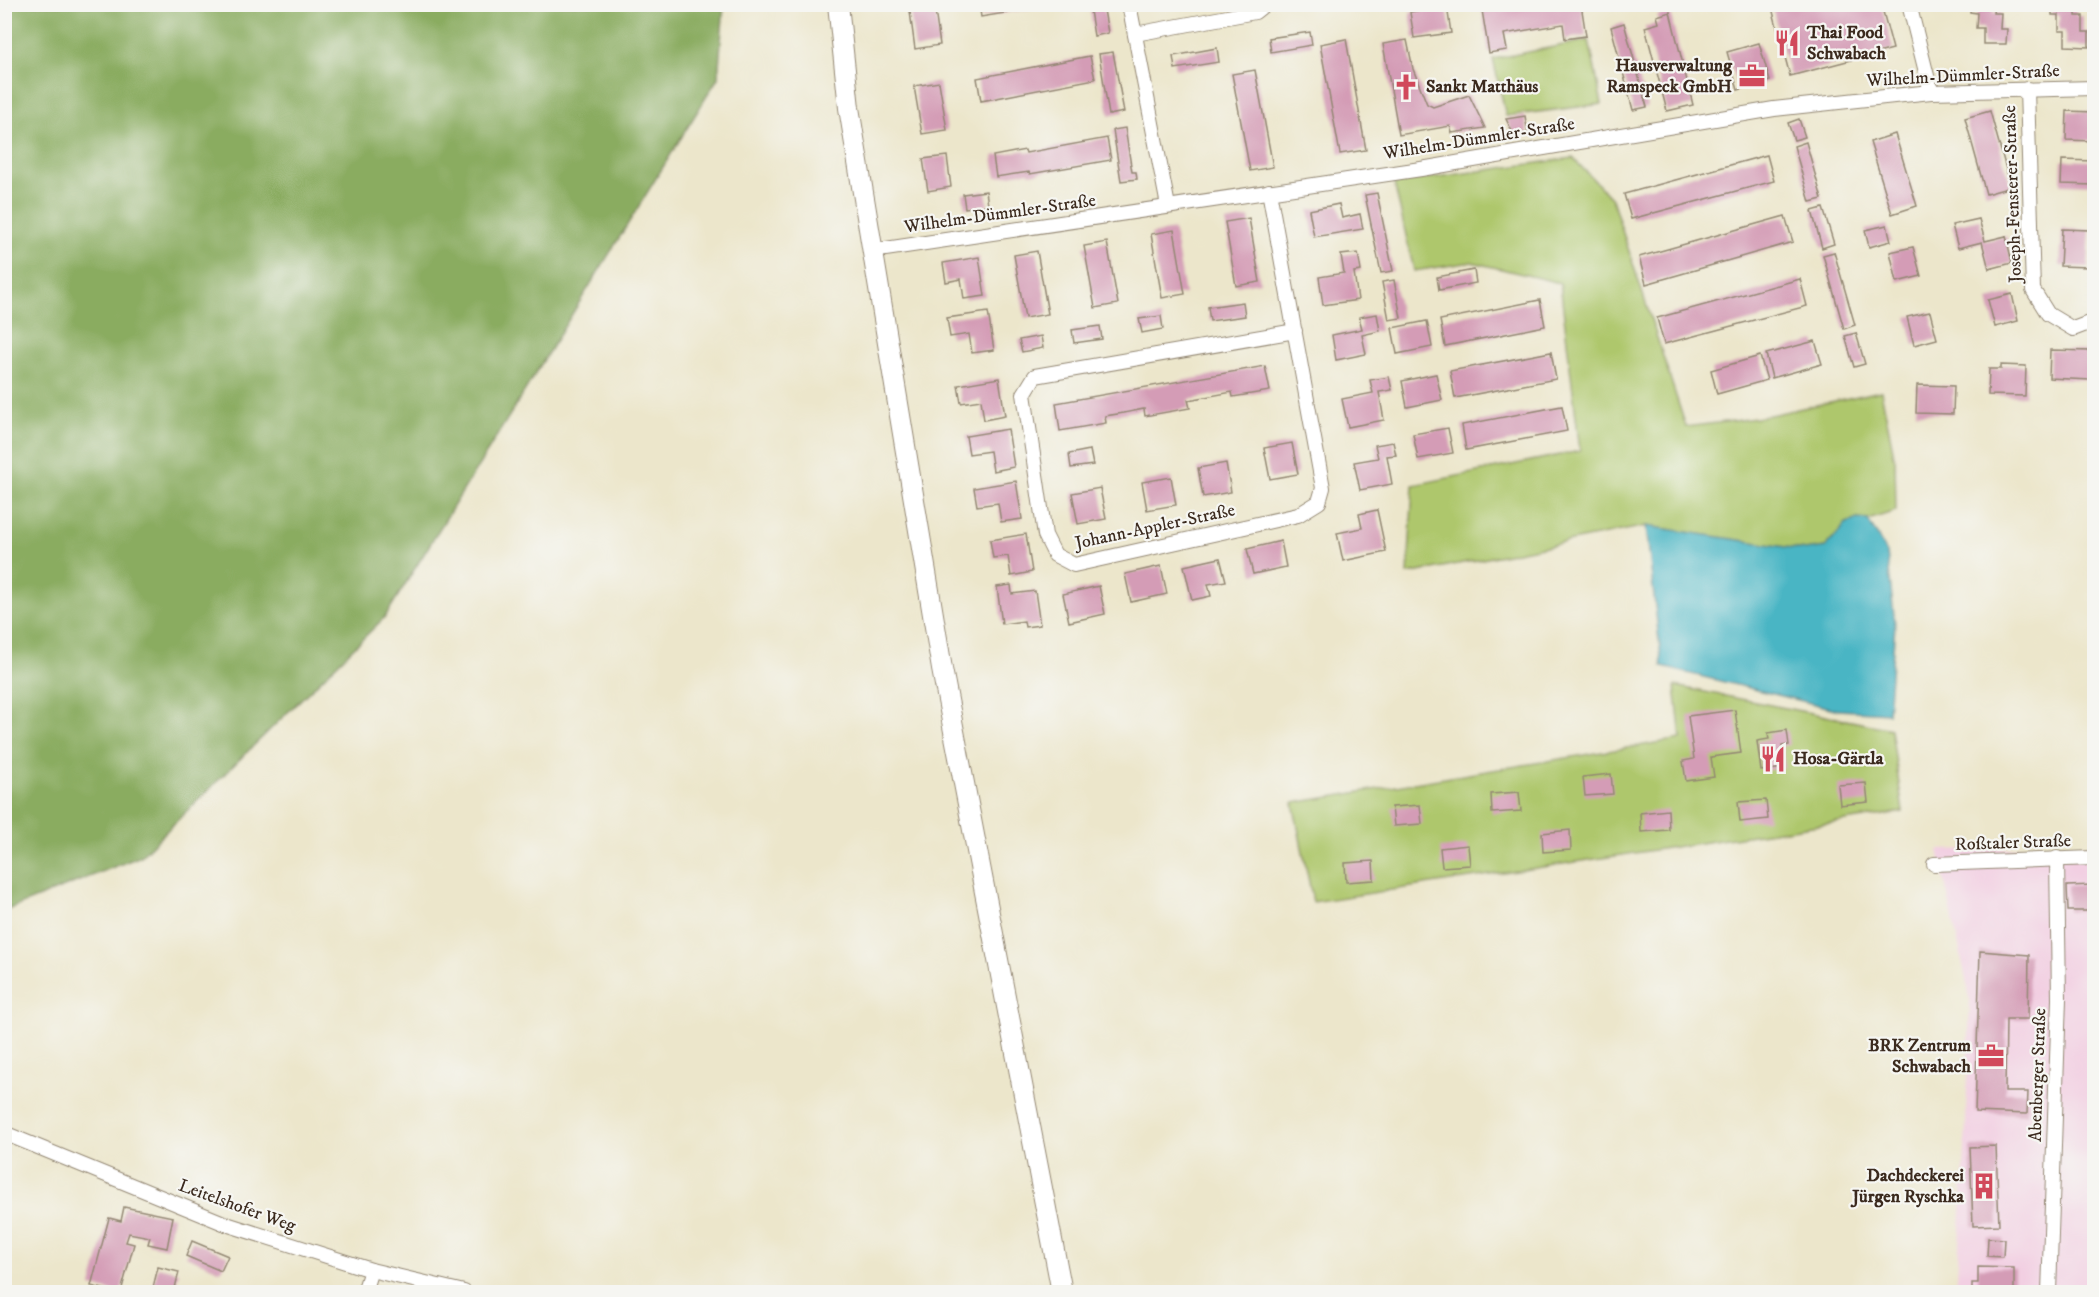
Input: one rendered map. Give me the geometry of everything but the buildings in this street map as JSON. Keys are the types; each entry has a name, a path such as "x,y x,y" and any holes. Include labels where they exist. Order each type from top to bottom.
{"main road":[{"path":"838,4 849,108 942,669 1062,1293"}],"street":[{"path":"1129,4 1168,206"},
{"path":"1135,34 1255,12 1265,4"},
{"path":"1909,4 1931,92"},
{"name":"Wilhelm-Dümmler-Straße","path":"872,251 1480,160 1774,109 1931,92 2094,88"},
{"name":"Joseph-Fensterer-Straße","path":"2027,89 2033,290 2048,314 2073,329 2094,321"},
{"name":"Johann-Appler-Straße","path":"1269,191 1295,331 1323,488 1319,502 1298,515 1074,565 1055,555 1045,535 1024,394 1035,376 1295,331"},
{"name":"Abenberger Straße","path":"2049,1293 2059,999 2058,858"},
{"name":"Roßtaler Straße","path":"1934,864 2094,858"},
{"name":"Leitelshofer Weg","path":"4,1133 226,1224 371,1270 464,1293"},
{"path":"364,1293 371,1270"}],"shaded area":[{"path":"2094,846 2094,1292 1956,1292 1965,1149 1970,998 1938,850"}],"green space":[{"path":"4,5 724,5 718,78 385,617 141,856 5,911"},
{"path":"1589,40 1602,104 1506,116 1493,59"},
{"path":"1573,158 1612,199 1686,427 1756,418 1881,391 1895,460 1896,511 1868,520 1856,519 1845,525 1826,547 1805,550 1646,526 1408,574 1413,485 1580,451 1560,283 1472,262 1414,271 1394,183"},
{"path":"1675,686 1891,729 1903,812 1313,902 1293,803 1681,739"}],"water":[{"path":"1856,519 1868,520 1887,553 1895,625 1888,713 1839,710 1662,667 1646,526 1805,550 1826,547 1845,525"}],"place":[{"name":"Thai Food Schwabach","path":"1787,43"},
{"name":"Hausverwaltung Ramspeck GmbH","path":"1752,76"},
{"name":"Sankt Matthäus","path":"1406,87"},
{"name":"Hosa-Gärtla","path":"1773,759"},
{"name":"BRK Zentrum Schwabach","path":"1991,1056"},
{"name":"Dachdeckerei Jürgen Ryschka","path":"1984,1186"}]}
